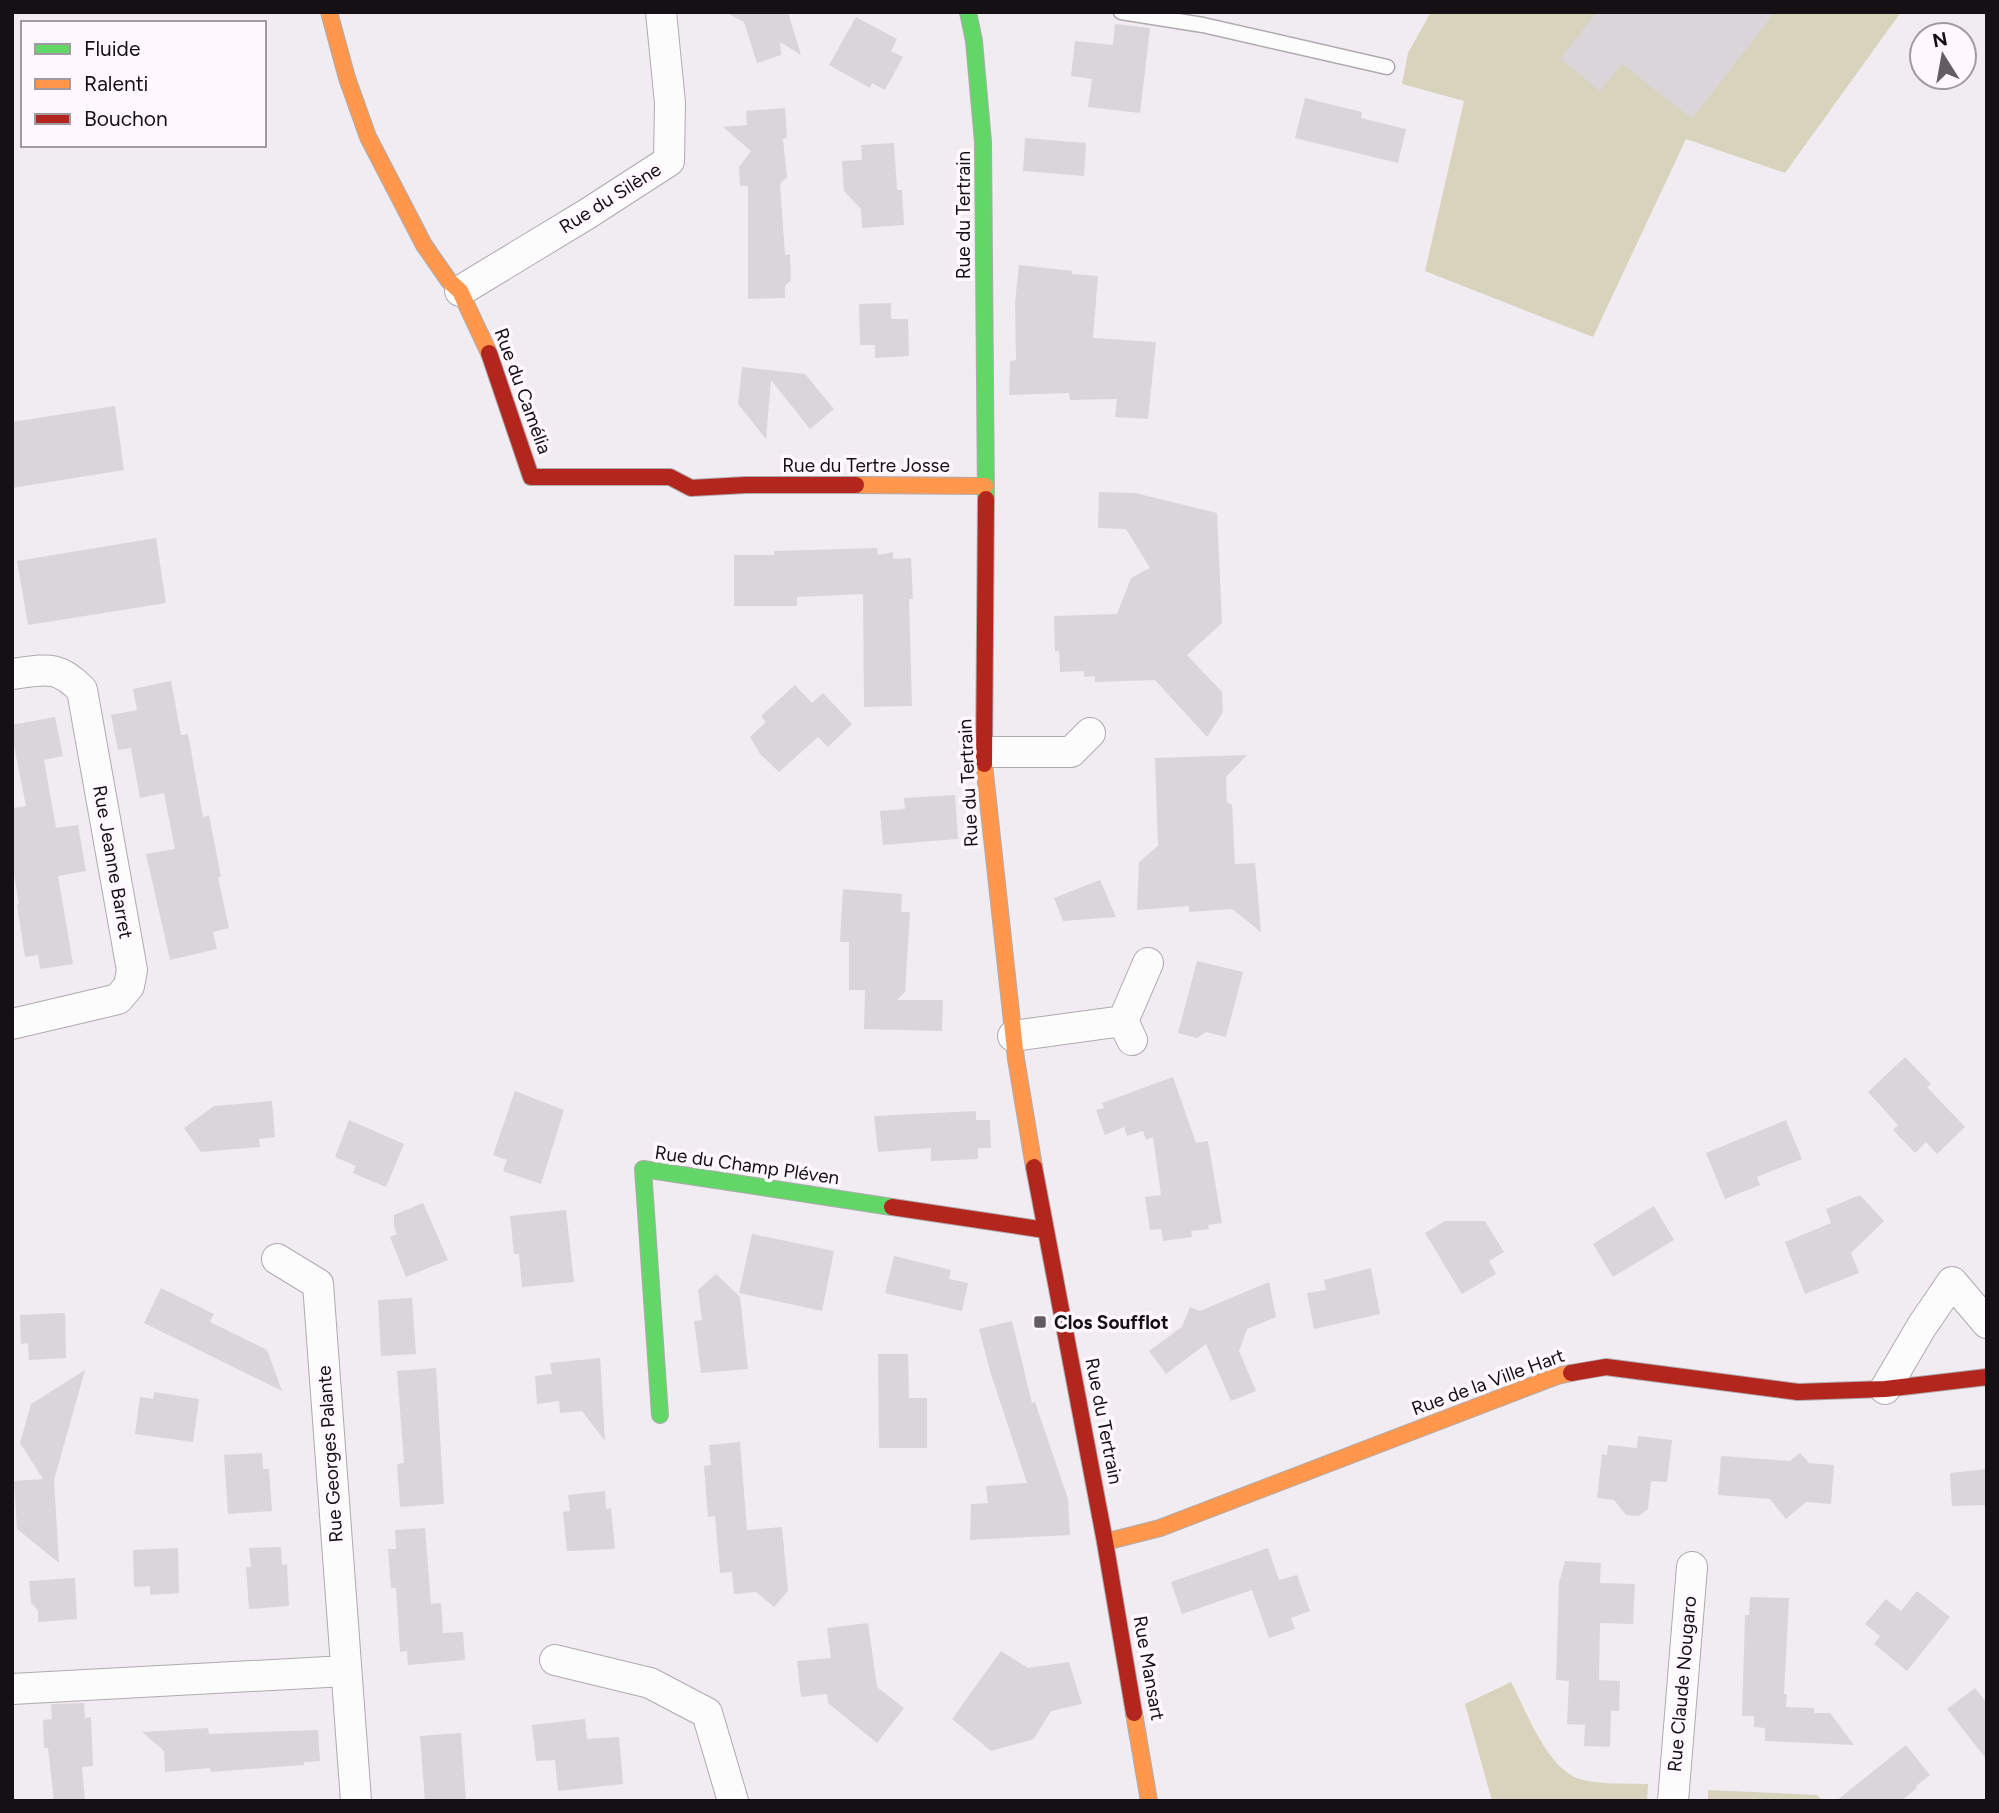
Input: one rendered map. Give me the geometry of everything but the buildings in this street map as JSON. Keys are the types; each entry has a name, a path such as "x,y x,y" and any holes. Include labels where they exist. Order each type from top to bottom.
{"street":[{"name":"Rue du Camélia","path":"329,12 347,78 368,137 424,246 449,281 460,291 495,365 531,477 670,477 691,488 746,485"},
{"name":"Rue du Silène","path":"460,291 669,161 670,103 661,12"},
{"name":"Rue du Tertrain","path":"968,12 974,41 983,142 984,773 1013,1036 1045,1230 1105,1542"},
{"name":"Rue du Tertre Josse","path":"746,485 985,486"},
{"name":"Rue Jeanne Barret","path":"12,674 50,670 68,676 82,690 132,971 129,986 118,999 12,1024"},
{"path":"984,752 1083,750"},
{"path":"1013,1036 1128,1030 1148,963"},
{"name":"Rue du Champ Pléven","path":"660,1415 643,1170 1045,1230"},
{"name":"Rue Georges Palante","path":"277,1259 318,1284 356,1801"},
{"path":"1885,1389 1952,1282 1987,1324"},
{"name":"Rue de la Ville Hart","path":"1105,1542 1160,1528 1557,1376 1606,1367 1798,1392 1885,1389 1987,1377"},
{"name":"Rue Mansart","path":"1105,1542 1150,1801"},
{"name":"Rue Claude Nougaro","path":"1673,1801 1692,1567"},
{"path":"555,1660 650,1683 707,1713 733,1801"},
{"path":"12,1689 345,1671"}],"lane":[{"path":"1121,12 1203,24 1387,68"}],"shaded area":[{"path":"1431,12 1901,12 1785,173 1686,139 1593,337 1425,271 1464,101 1402,84 1408,53"},
{"path":"1511,1682 1540,1739 1559,1766 1571,1775 1591,1782 1648,1784 1647,1801 1492,1801 1465,1704"},
{"path":"1708,1790 1817,1795 1823,1801 1708,1801"}],"traffic: fast":[{"path":"968,12 974,41 983,142 986,499"},
{"path":"660,1415 643,1169 892,1207"}],"traffic: slow":[{"path":"329,12 347,78 368,137 424,245 449,281 460,291 489,353"},
{"path":"856,485 985,486"},
{"path":"984,764 1016,1059 1034,1167"},
{"path":"1105,1542 1160,1528 1557,1376 1571,1373"},
{"path":"1134,1713 1149,1801"}],"traffic: jam":[{"path":"489,353 531,477 670,477 691,488 856,485"},
{"path":"984,764 986,499"},
{"path":"1034,1167 1105,1542 1134,1713"},
{"path":"892,1207 1045,1230"},
{"path":"1571,1373 1606,1367 1798,1392 1885,1389 1987,1377"}],"place":[{"name":"Clos Soufflot","path":"1040,1322"}]}
